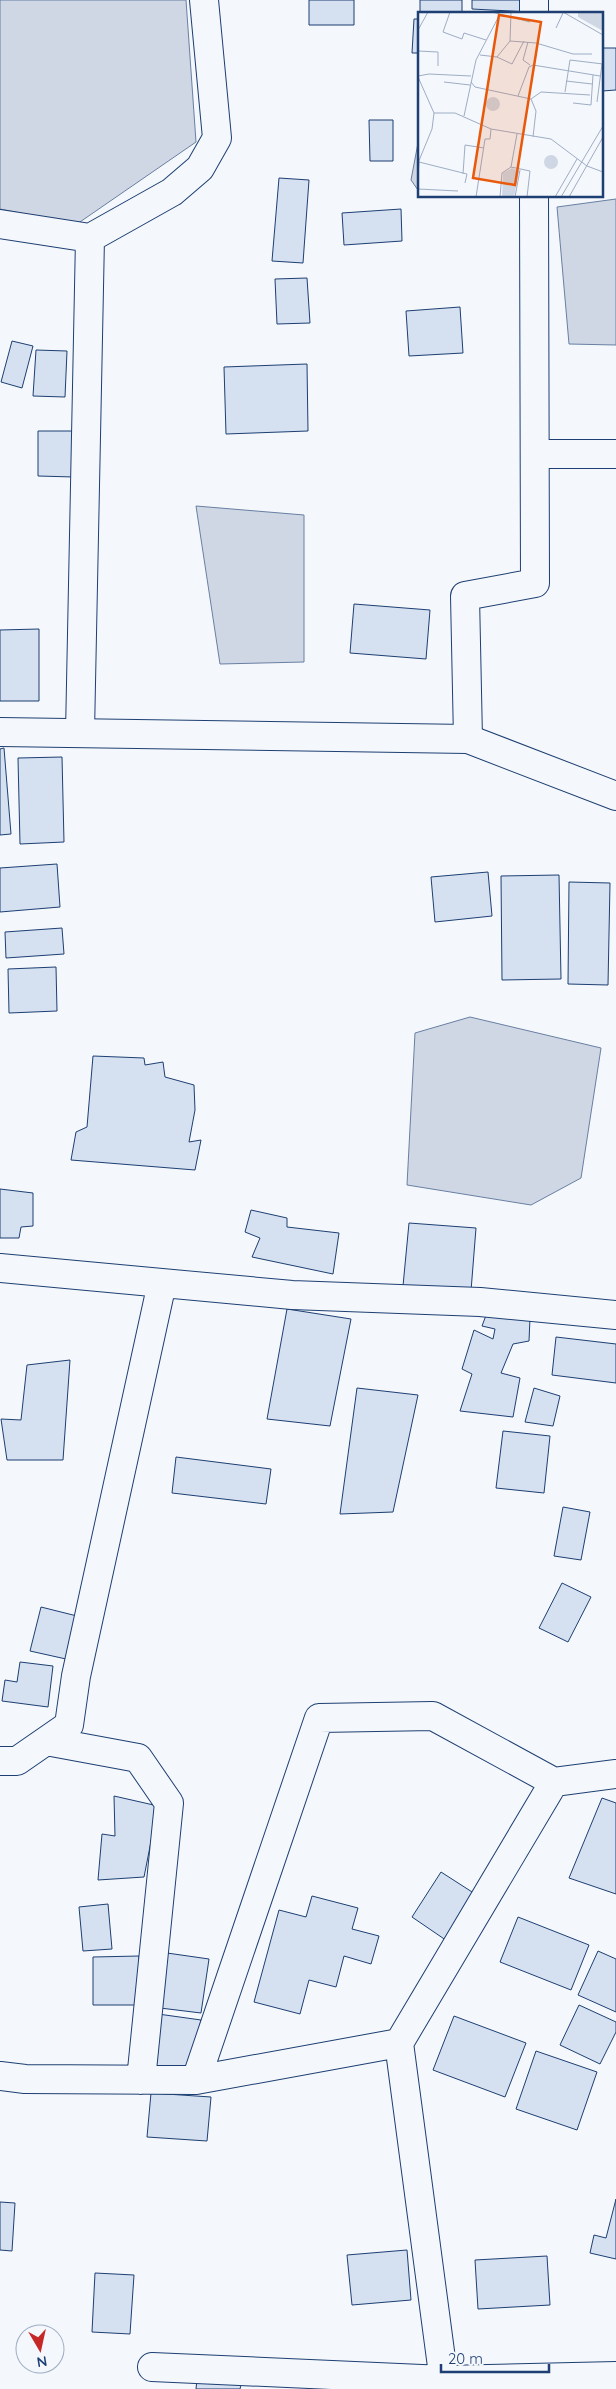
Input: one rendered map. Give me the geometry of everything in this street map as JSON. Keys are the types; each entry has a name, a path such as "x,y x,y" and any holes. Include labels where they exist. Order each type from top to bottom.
{"street":[{"path":"0,224 90,238 172,192 200,168 216,138 204,0"},
{"path":"468,739 465,596 535,583 534,198"},
{"path":"80,733 90,238"},
{"path":"535,454 616,454"},
{"path":"0,732 468,739 616,796"},
{"path":"0,1268 292,1294 480,1302 616,1315"},
{"path":"0,1761 18,1761 69,1725 76,1676 162,1282"},
{"path":"196,2080 318,1718 433,1716 554,1782 616,1774"},
{"path":"46,1741 138,1758 169,1803 141,2080"},
{"path":"445,2384 398,2043 554,1782"},
{"path":"0,2076 25,2079 196,2080 398,2043"},
{"path":"152,2367 445,2384 616,2376"}],"shaded area":[{"path":"0,0 186,0 196,142 77,224 0,209"},
{"path":"418,143 418,190 411,180"},
{"path":"616,199 616,345 569,344 557,207"},
{"path":"196,506 304,515 304,662 220,664"},
{"path":"470,1017 601,1048 581,1178 531,1205 407,1185 415,1033"}],"building":[{"path":"309,0 354,0 354,25 309,25"},
{"path":"420,0 462,0 462,12 420,12"},
{"path":"472,0 530,0 529,12 472,9"},
{"path":"414,19 418,19 418,53 412,53"},
{"path":"604,48 616,48 616,90 604,91"},
{"path":"369,120 393,120 393,161 370,161"},
{"path":"279,178 309,180 303,263 272,261"},
{"path":"401,209 402,241 344,245 342,213"},
{"path":"307,278 310,323 277,324 275,279"},
{"path":"460,307 463,353 409,356 406,311"},
{"path":"12,341 33,346 22,388 1,382"},
{"path":"36,350 67,351 65,397 33,396"},
{"path":"307,364 308,431 226,434 224,367"},
{"path":"38,431 74,431 74,477 38,476"},
{"path":"354,604 430,610 426,659 350,653"},
{"path":"39,629 39,701 0,701 0,630"},
{"path":"4,748 11,834 0,835 0,749"},
{"path":"62,757 64,842 20,844 18,758"},
{"path":"57,864 60,907 0,912 0,868"},
{"path":"488,872 492,916 435,922 431,877"},
{"path":"559,875 561,979 502,980 501,876"},
{"path":"569,882 610,883 608,985 568,984"},
{"path":"62,928 64,954 6,958 5,932"},
{"path":"56,967 57,1011 9,1013 8,969"},
{"path":"93,1056 144,1058 145,1065 163,1062 165,1077 194,1085 195,1110 189,1142 201,1140 195,1170 71,1160 76,1132 87,1127"},
{"path":"0,1189 33,1193 33,1226 21,1227 19,1238 0,1238"},
{"path":"251,1210 287,1218 287,1227 339,1233 333,1274 252,1257 260,1238 245,1232"},
{"path":"409,1223 476,1228 471,1291 403,1286"},
{"path":"287,1309 351,1319 330,1426 267,1419"},
{"path":"488,1310 530,1318 529,1341 513,1344 501,1373 520,1378 513,1417 460,1411 472,1374 462,1369 474,1330 493,1339 495,1329 482,1326"},
{"path":"556,1337 616,1344 616,1383 552,1375"},
{"path":"70,1360 63,1460 7,1460 1,1419 21,1420 27,1365"},
{"path":"357,1388 418,1395 393,1512 340,1514"},
{"path":"534,1388 560,1396 553,1426 525,1422"},
{"path":"503,1431 550,1436 544,1493 496,1488"},
{"path":"176,1457 271,1469 266,1504 172,1493"},
{"path":"563,1507 590,1512 581,1560 554,1556"},
{"path":"562,1583 591,1597 568,1642 539,1628"},
{"path":"41,1607 77,1616 66,1659 30,1651"},
{"path":"20,1662 53,1666 48,1707 2,1701 5,1680 17,1682"},
{"path":"114,1796 158,1806 144,1877 98,1880 102,1834 115,1836"},
{"path":"602,1798 616,1803 616,1894 569,1878"},
{"path":"441,1872 483,1899 453,1945 412,1917"},
{"path":"312,1896 358,1908 352,1929 379,1936 371,1964 344,1956 336,1987 309,1980 300,2014 254,2002 279,1910 306,1917"},
{"path":"108,1904 112,1949 83,1951 79,1907"},
{"path":"518,1917 589,1945 571,1990 500,1962"},
{"path":"598,1951 616,1959 616,2012 578,1995"},
{"path":"160,1952 209,1959 201,2013 152,2007"},
{"path":"139,1956 139,2005 93,2005 93,1957"},
{"path":"579,2005 616,2022 616,2032 600,2064 560,2045"},
{"path":"158,2014 201,2020 189,2076 149,2072"},
{"path":"454,2016 526,2043 505,2097 433,2070"},
{"path":"536,2051 597,2072 577,2130 516,2109"},
{"path":"151,2093 211,2097 207,2141 147,2137"},
{"path":"616,2199 616,2259 590,2253 594,2235 606,2238"},
{"path":"0,2202 15,2203 12,2251 0,2250"},
{"path":"407,2250 411,2300 352,2305 347,2255"},
{"path":"547,2256 550,2305 478,2309 475,2260"},
{"path":"95,2273 134,2275 130,2334 92,2332"},
{"path":"197,2379 241,2385 240,2389 196,2389"}]}
